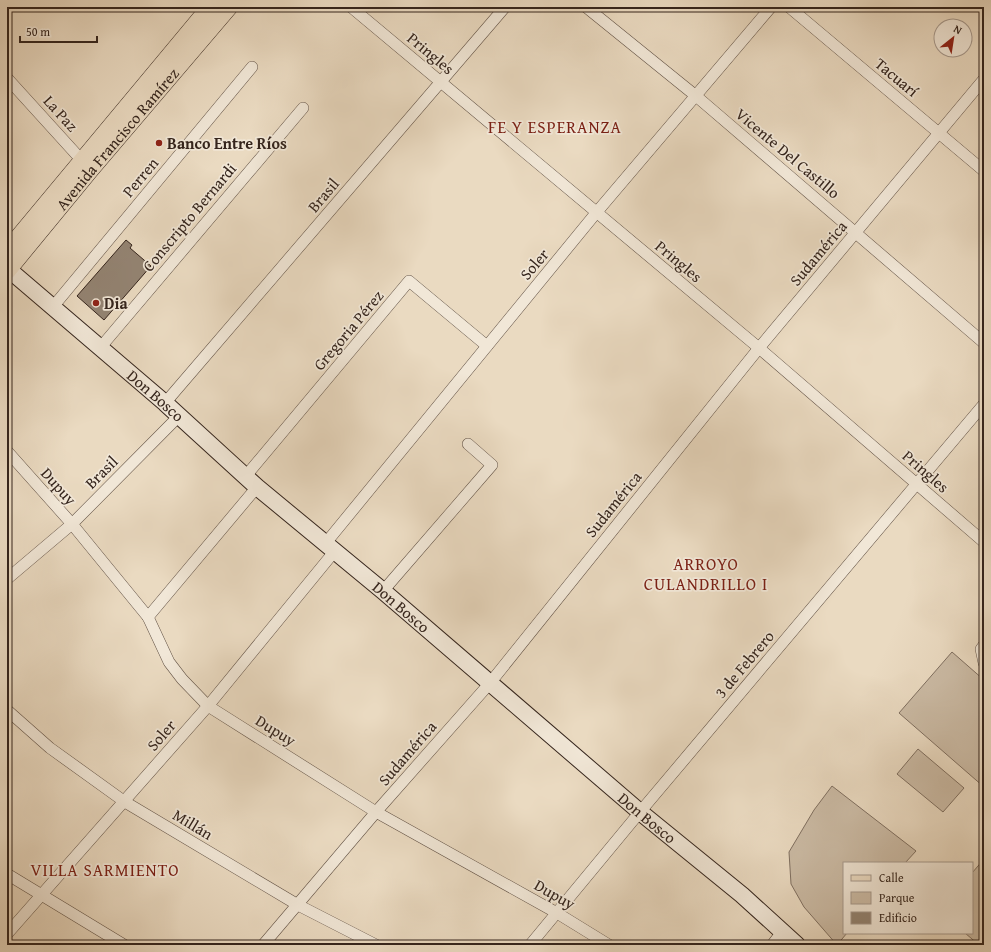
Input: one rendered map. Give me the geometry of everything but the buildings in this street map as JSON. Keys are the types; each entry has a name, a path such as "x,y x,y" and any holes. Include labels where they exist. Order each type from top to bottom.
{"main road":[{"name":"Avenida Francisco Ramírez","path":"7,270 86,165 210,7"},
{"name":"Avenida Francisco Ramírez","path":"7,251 229,7"},
{"name":"Don Bosco","path":"7,270 165,403 251,482 329,548 383,591 640,812 742,896 797,945"}],"street":[{"name":"Pringles","path":"351,7 596,214 759,348 984,542"},
{"name":"Brasil","path":"165,403 505,7"},
{"name":"Vicente Del Castillo","path":"586,7 696,96 984,343"},
{"name":"Soler","path":"7,934 41,894 125,802 208,706 487,346 596,214 771,7"},
{"name":"Tacuarí","path":"789,7 984,171"},
{"name":"Perren","path":"52,308 252,67"},
{"name":"La Paz","path":"7,78 86,165"},
{"name":"Sudamérica","path":"263,945 376,812 490,683 759,348 984,79"},
{"name":"Conscripto Bernardi","path":"100,348 303,108"},
{"name":"Gregoria Pérez","path":"251,482 410,281 487,346"},
{"name":"3 de Febrero","path":"530,945 640,812 984,404"},
{"name":"Brasil","path":"7,579 72,524 178,416"},
{"path":"383,591 492,465 468,444"},
{"name":"Dupuy","path":"7,451 72,524 148,617 169,662 182,679 208,706 376,812 557,913 609,945"},
{"path":"148,617 251,482"},
{"path":"984,645 982,649 984,663"},
{"name":"Millán","path":"7,710 50,748 125,802 298,905 376,945"},
{"path":"7,874 124,945"},
{"path":"772,945 782,932"}],"green space":[{"path":"952,652 984,680 984,787 899,713"},
{"path":"918,749 964,788 943,812 897,774"},
{"path":"832,786 916,851 906,862 843,862 843,934 846,934 837,945 804,907 791,884 789,852 814,810"},
{"path":"984,859 984,945 979,945 966,934 973,934 973,872"}],"place":[{"name":"Banco Entre Ríos","path":"159,143"},
{"name":"Dia","path":"96,303"}],"district":[{"name":"FE Y ESPERANZA","path":"555,126"},
{"name":"ARROYO CULANDRILLO I","path":"706,573"},
{"name":"VILLA SARMIENTO","path":"105,869"}]}
